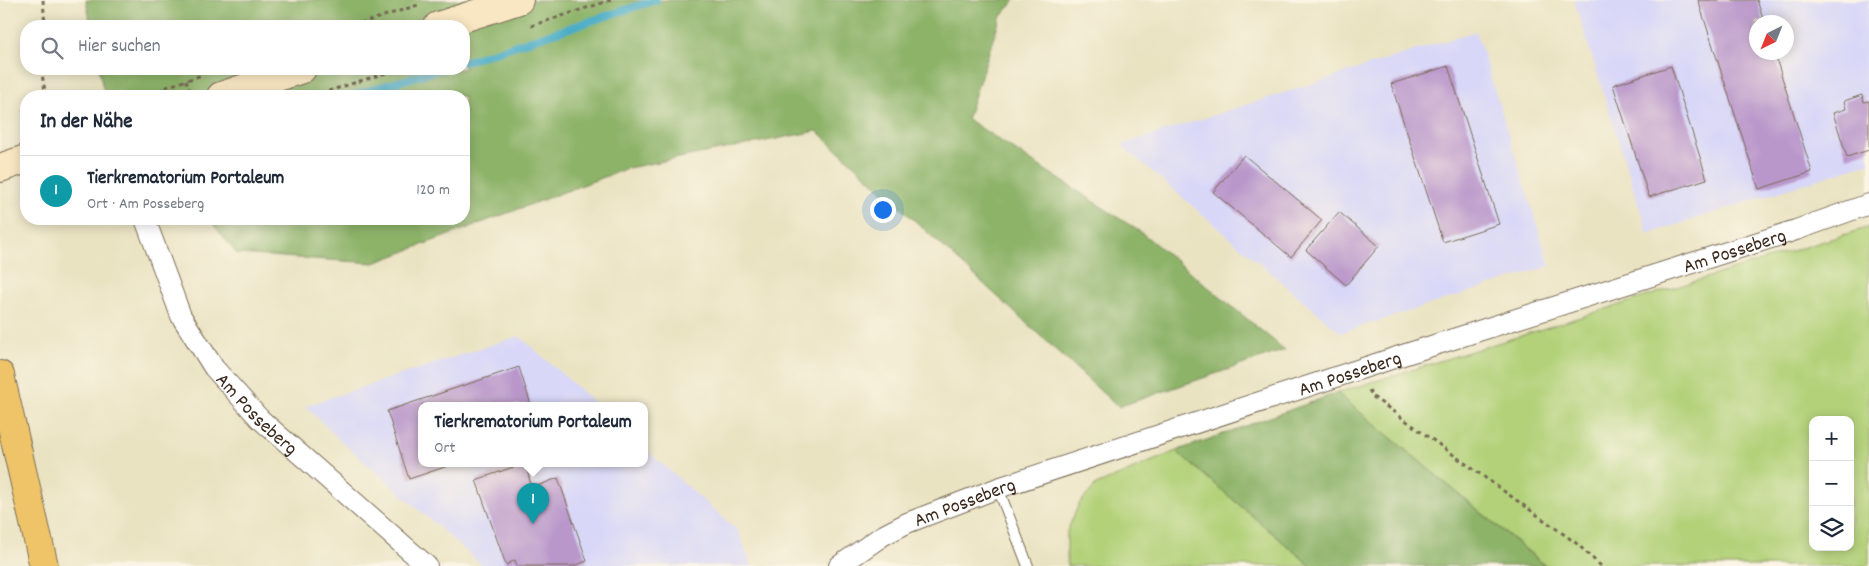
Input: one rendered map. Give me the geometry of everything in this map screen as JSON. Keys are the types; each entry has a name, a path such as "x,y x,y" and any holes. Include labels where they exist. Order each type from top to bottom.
{"highway":[{"path":"0,375 44,566"}],"main road":[{"path":"434,14 519,0"},
{"path":"239,90 284,75"},
{"path":"0,168 20,162"}],"street":[{"name":"Am Posseberg","path":"839,566 882,536 907,523 998,488 1796,230 1869,204"},
{"name":"Am Posseberg","path":"146,225 181,316 214,368 260,419 427,566"}],"lane":[{"path":"998,488 1028,566"}],"path":[{"path":"42,0 44,20"},
{"path":"528,27 611,0"},
{"path":"394,20 434,14"},
{"path":"42,75 45,90"},
{"path":"162,90 201,75"},
{"path":"331,90 379,75"},
{"path":"186,80 190,90"},
{"path":"1357,371 1373,397 1576,543 1601,566"}],"shaded area":[{"path":"1574,0 1869,0 1869,163 1648,234"},
{"path":"1476,31 1550,266 1341,333 1121,145"},
{"path":"519,336 594,402 418,402 418,467 648,467 648,452 738,531 752,566 483,566 345,445 305,406"}],"green space":[{"path":"86,0 1015,0 1000,18 967,119 1142,233 1285,350 1118,407 817,131 628,168 374,263 237,254 214,225 470,225 470,90 105,90 100,75 470,75 470,20 90,20"},
{"path":"1869,227 1869,566 1546,566 1337,393"},
{"path":"1337,393 1545,566 1311,566 1176,451"},
{"path":"1176,451 1311,566 1067,566 1067,531 1079,504 1096,485"}],"building":[{"path":"1698,0 1757,0 1762,15 1749,15 1749,60 1777,60 1812,172 1759,189"},
{"path":"1448,66 1499,224 1443,242 1391,84"},
{"path":"1671,66 1707,179 1649,197 1613,85"},
{"path":"1862,95 1864,102 1869,101 1869,150 1847,157 1833,113 1846,109 1844,101"},
{"path":"1244,155 1322,220 1291,257 1213,192"},
{"path":"1339,212 1379,246 1346,285 1306,250"},
{"path":"519,367 530,402 418,402 418,467 445,467 409,479 387,411"},
{"path":"513,467 526,467 532,488 558,478 587,561 573,566 517,566 515,560 506,565 476,480"}],"waterway":[{"path":"470,60 656,0"},
{"path":"371,90 421,75"}],"place":[{"name":"Tierkrematorium Portaleum","path":"533,524"}]}
